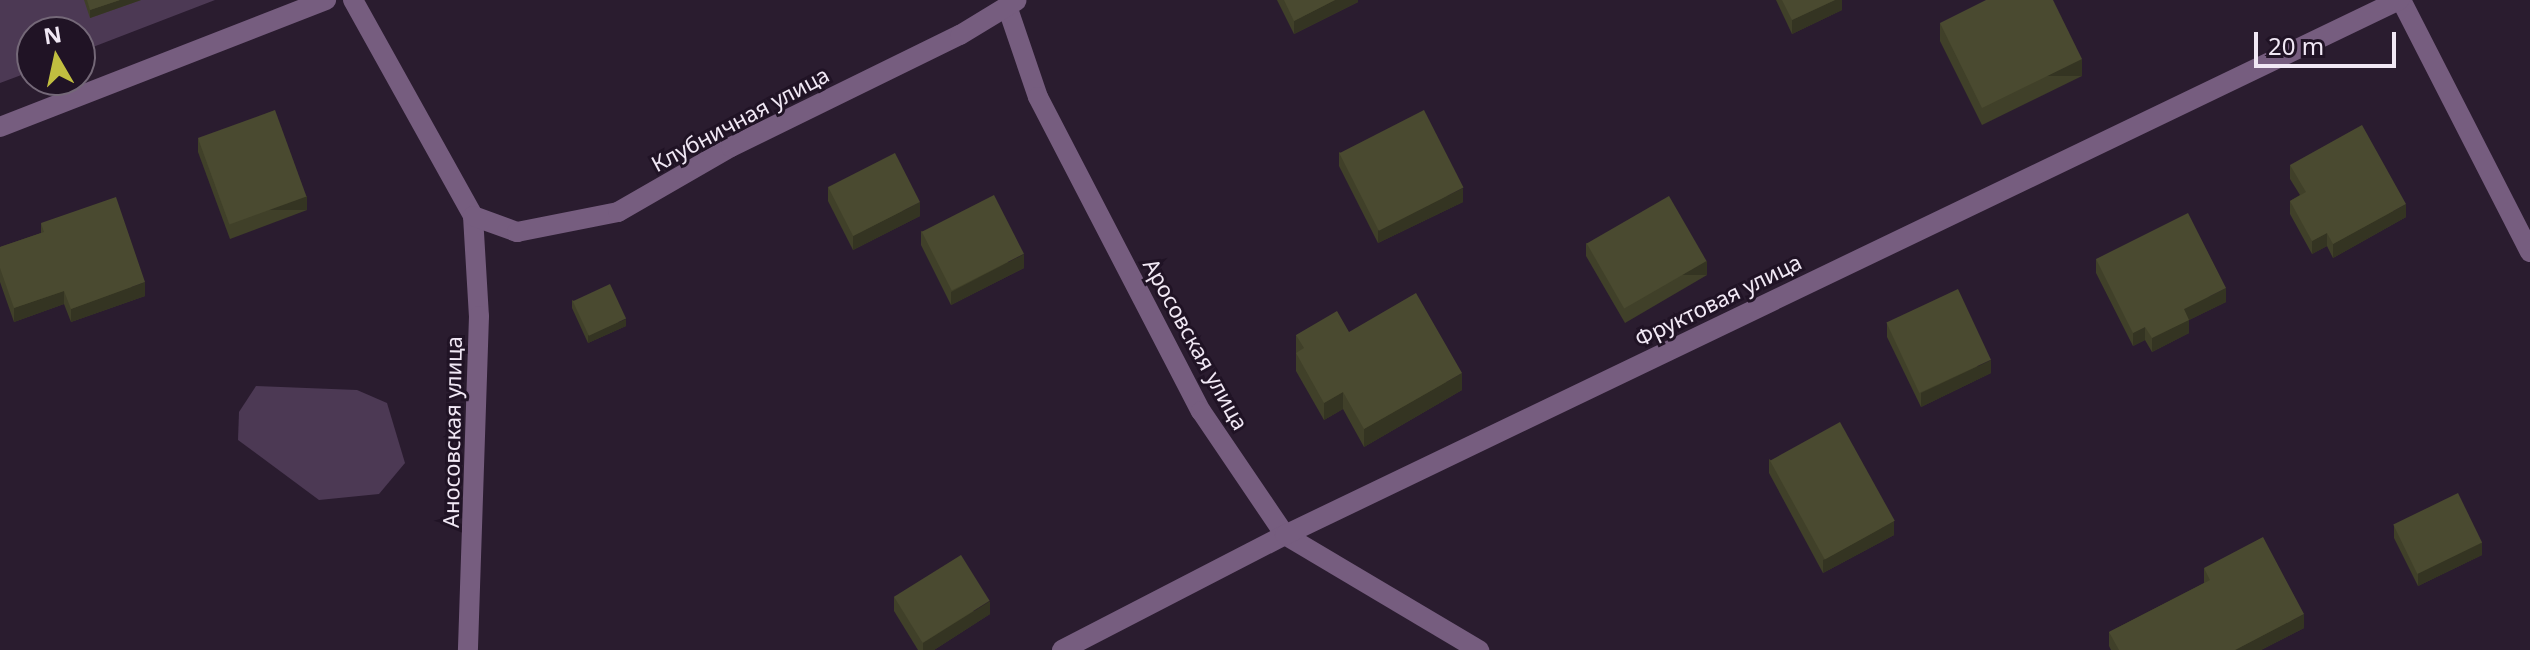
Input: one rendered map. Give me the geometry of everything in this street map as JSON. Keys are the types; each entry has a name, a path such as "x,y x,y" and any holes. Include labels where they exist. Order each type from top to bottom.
{"street":[{"path":"0,127 326,0"},
{"path":"353,0 473,216"},
{"path":"2400,0 2530,252"},
{"name":"Фруктовая улица","path":"1062,650 1285,535 2400,0"},
{"name":"Клубничная улица","path":"473,216 517,232 618,212 731,147 960,35 1012,3"},
{"name":"Аросовская улица","path":"1012,3 1038,97 1201,411 1285,535 1479,650"},
{"name":"Аносовская улица","path":"468,650 479,316 473,216"}],"shaded area":[{"path":"0,0 215,0 96,46 96,16 16,16 16,77 0,83"},
{"path":"256,386 357,390 387,403 405,463 379,494 319,500 238,440 239,412"}],"building":[{"path":"87,0 120,0 90,10"},
{"path":"1284,0 1335,0 1294,21"},
{"path":"1782,0 1835,0 1792,20"},
{"path":"1986,0 2053,0 2082,59 1982,108 1940,23"},
{"path":"275,110 306,196 229,224 198,138"},
{"path":"1424,110 1463,188 1379,231 1339,153"},
{"path":"2362,125 2406,204 2333,244 2327,233 2312,241 2290,201 2306,192 2290,165"},
{"path":"895,153 920,202 853,236 828,187"},
{"path":"994,195 1024,254 952,291 922,232"},
{"path":"1669,196 1706,261 1624,308 1587,244"},
{"path":"116,197 145,282 71,309 64,291 14,308 0,268 0,247 44,232 41,223"},
{"path":"2188,213 2226,288 2184,309 2189,320 2152,338 2145,327 2133,333 2096,259"},
{"path":"610,284 626,318 589,336 573,301"},
{"path":"1958,289 1991,360 1919,393 1886,322"},
{"path":"1416,293 1462,373 1364,429 1343,392 1324,403 1296,353 1304,348 1296,335 1337,311 1349,332"},
{"path":"1840,422 1895,521 1825,560 1770,461"},
{"path":"2458,493 2482,542 2417,574 2393,525"},
{"path":"2263,537 2304,614 2235,650 2119,650 2109,632 2210,580 2204,568"},
{"path":"961,555 990,601 923,643 894,597"}]}
